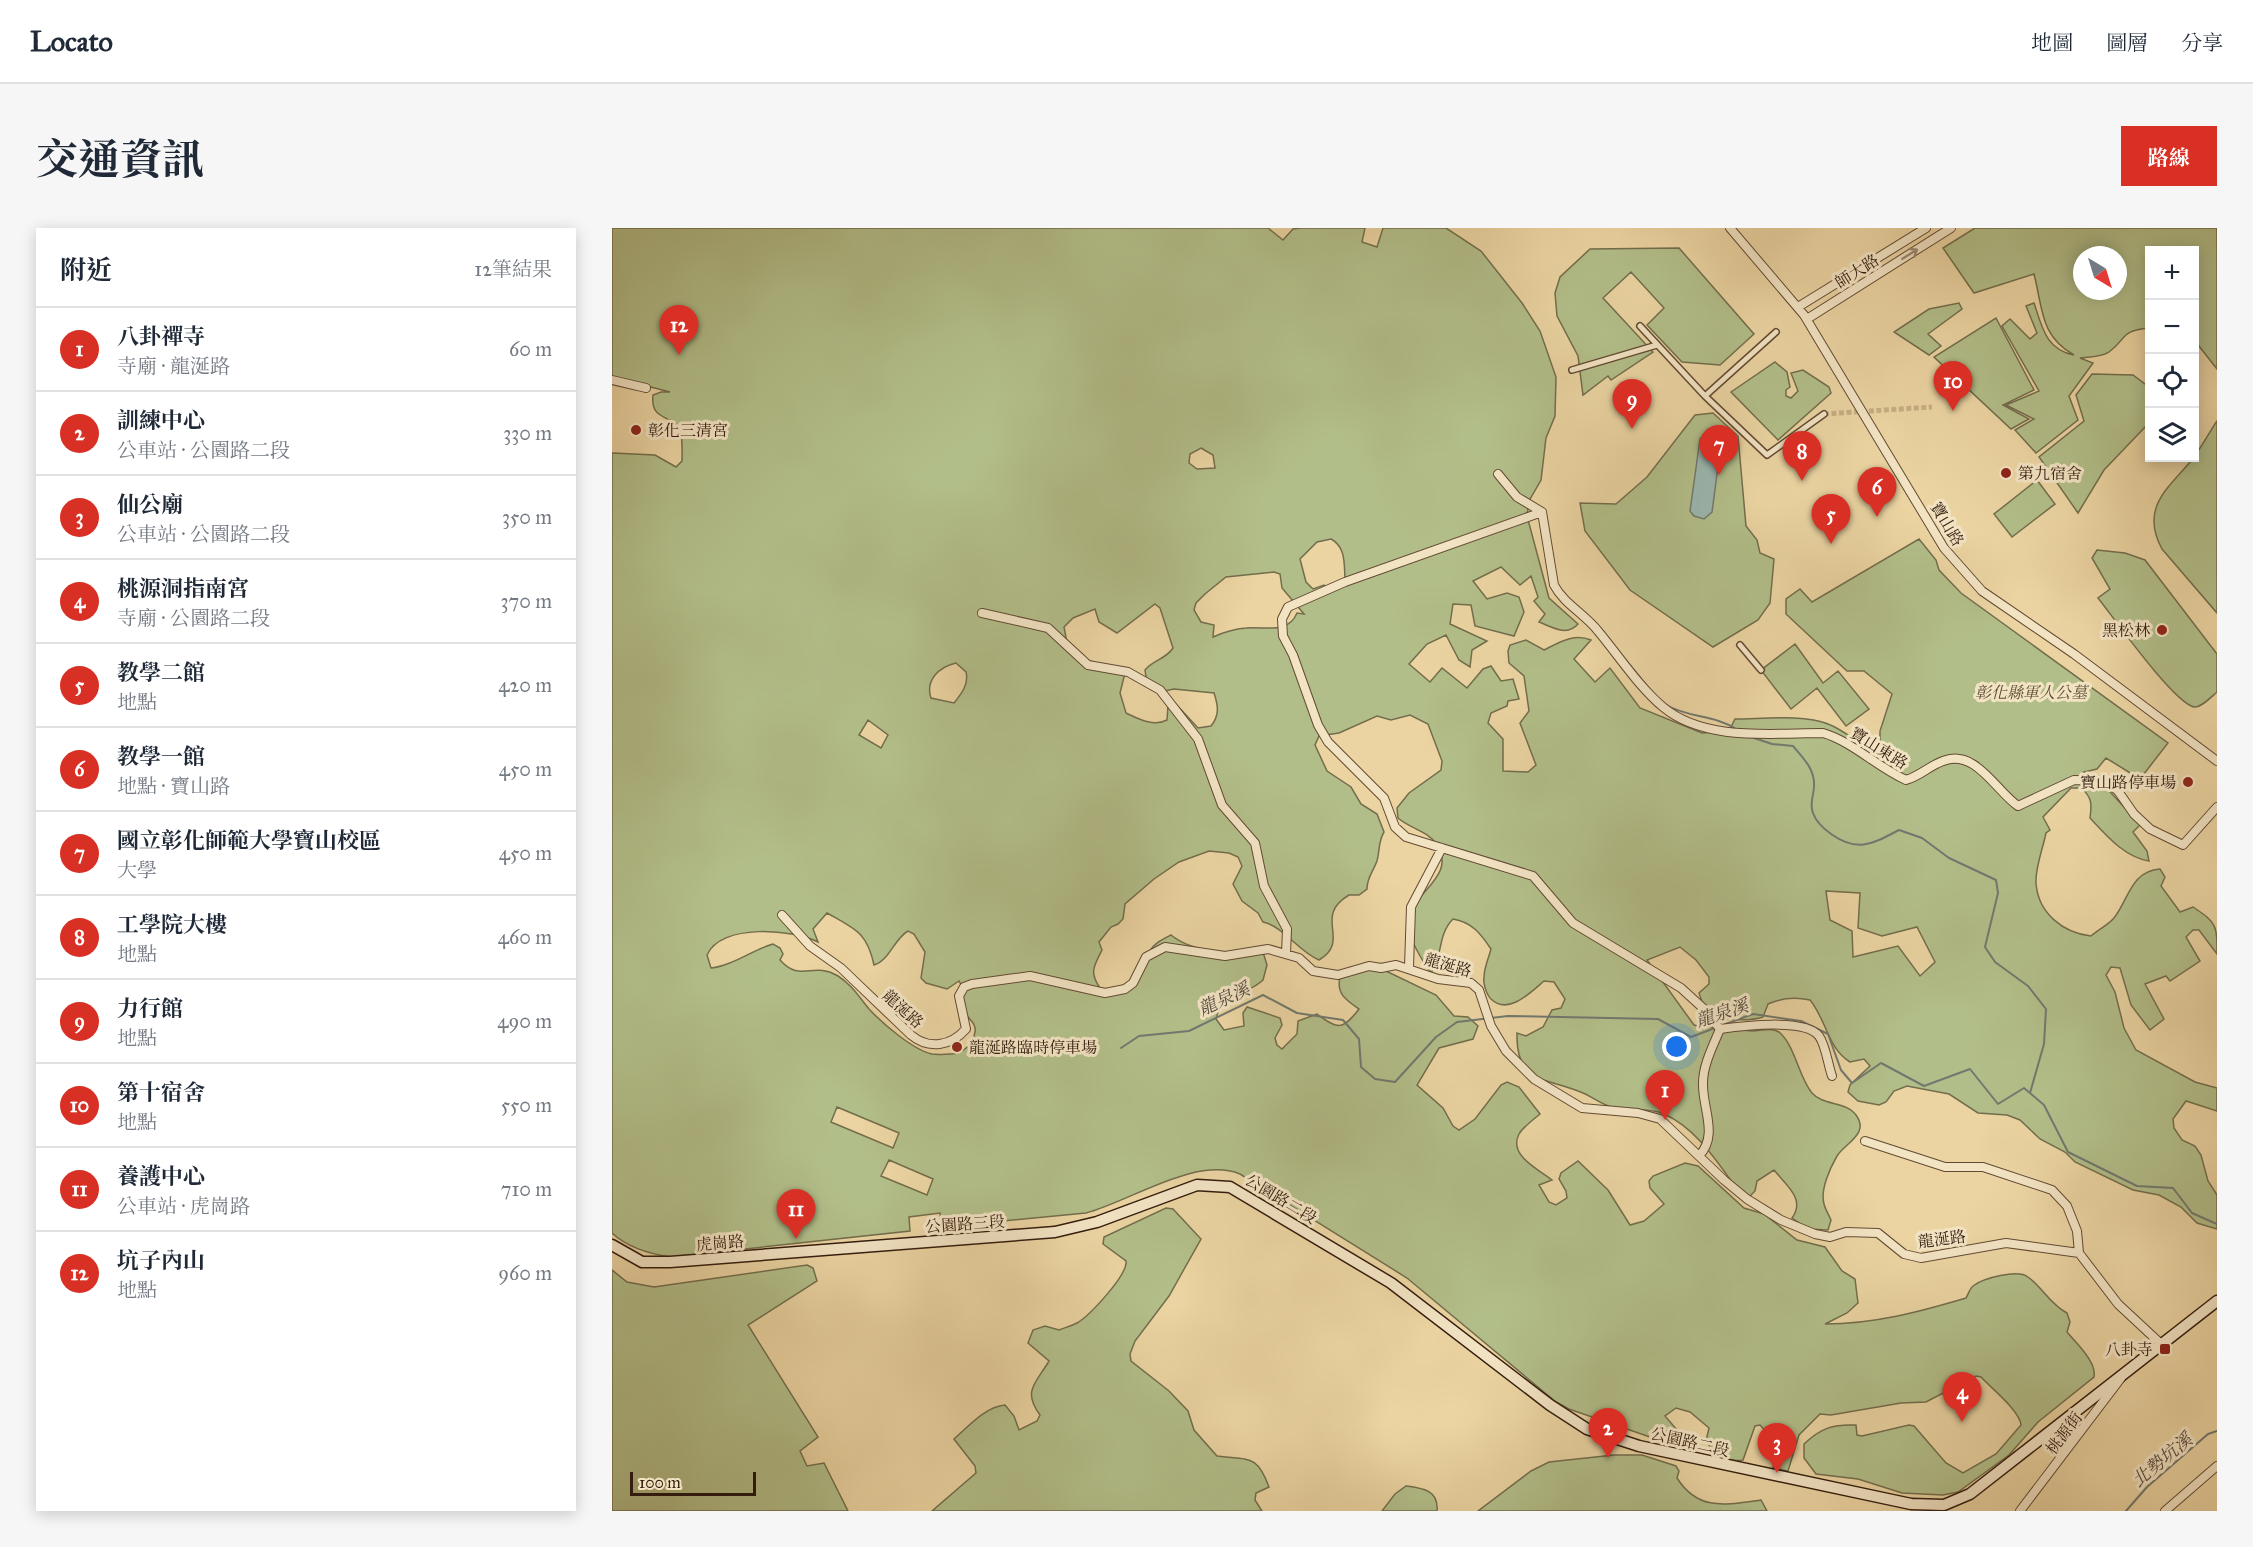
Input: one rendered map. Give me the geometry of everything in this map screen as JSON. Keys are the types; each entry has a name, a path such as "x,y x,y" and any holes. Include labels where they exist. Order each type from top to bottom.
{"main road":[{"name":"公園路二段","path":"1097,1222 1197,1185 1230,1187 1391,1283 1550,1405 1587,1429 1639,1446 1911,1504 1944,1505 1970,1494 2217,1301"},
{"name":"公園路三段","path":"835,1249 1055,1232 1097,1222"},
{"name":"虎崗路","path":"612,1245 642,1262 670,1262 835,1249"}],"street":[{"name":"寶山路","path":"1730,228 1807,319 1944,548 1982,591 2074,654 2217,761"},
{"path":"1798,307 1926,228"},
{"name":"師大路","path":"1807,319 1951,228"},
{"path":"1640,326 1705,396 1767,455 1824,414"},
{"path":"1705,396 1776,332"},
{"path":"1572,370 1657,345"},
{"path":"612,380 646,388"},
{"path":"1498,474 1517,497 1542,512"},
{"path":"1542,512 1345,582 1287,607 1282,619 1283,636 1293,655 1318,725 1328,742 1384,798 1395,828 1406,837 1514,868 1533,876 1573,923 1681,988 1704,1009 1720,1029"},
{"name":"寶山東路","path":"1542,512 1554,585 1559,594 1596,627 1644,688 1664,708 1684,721 1749,734 1823,733 1835,737 1887,772 1906,780 1918,777 1942,761 1954,758 1969,761 1991,779 2005,797 2018,806 2074,780 2106,781 2118,790 2134,814 2150,829 2183,845 2217,807"},
{"path":"982,613 1048,628 1088,665 1128,672 1160,690 1198,739 1222,805 1255,843 1264,886 1287,929 1286,954"},
{"path":"1740,645 1761,670"},
{"path":"1409,968 1411,906 1442,848"},
{"name":"龍涎路","path":"782,915 810,946 841,968 911,1035 921,1043 933,1045 951,1041 966,1029 959,996 964,987 1030,976 1105,993 1115,993 1133,983 1146,957 1165,947 1225,956 1268,949 1299,958 1313,971 1338,975 1369,966 1409,968 1438,979 1471,983 1479,990 1491,1026 1506,1051 1534,1079 1582,1108 1638,1113 1660,1119 1747,1199 1781,1220 1815,1234 1830,1237 1846,1232 1878,1233 1904,1254 1921,1258 2006,1243 2079,1253"},
{"path":"1720,1029 1783,1025 1812,1030 1820,1037 1832,1076"},
{"path":"1699,1156 1708,1141 1710,1125 1704,1107 1702,1081 1709,1053 1720,1029"},
{"path":"1865,1141 1945,1167 1983,1167 2052,1190 2067,1206 2077,1231 2079,1253 2118,1304 2161,1344"},
{"name":"桃源街","path":"2020,1511 2087,1427 2127,1370"},
{"path":"2165,1511 2217,1466"}],"green space":[{"name":"彰化縣軍人公墓","path":"612,228 1268,228 1283,240 1293,229 1365,228 1362,242 1377,247 1383,228 1446,228 1481,251 1522,303 1540,331 1556,377 1555,416 1546,438 1541,480 1529,501 1527,516 1549,598 1578,624 1574,628 1564,630 1539,622 1545,614 1534,601 1538,597 1531,576 1520,585 1501,567 1473,581 1487,599 1507,593 1519,597 1524,612 1514,636 1475,626 1471,605 1453,604 1450,624 1487,641 1472,650 1470,667 1459,660 1446,635 1427,644 1409,664 1430,682 1442,668 1467,688 1483,669 1491,666 1501,681 1513,679 1519,699 1508,701 1507,706 1491,713 1488,723 1503,739 1503,771 1528,772 1536,765 1520,723 1529,711 1524,676 1509,663 1510,645 1526,640 1544,650 1567,639 1579,637 1591,640 1574,659 1595,682 1610,668 1640,708 1702,733 1729,731 1735,719 1807,719 1835,727 1880,755 1880,731 1892,694 1864,671 1847,671 1786,614 1786,599 1800,589 1812,602 1919,539 1936,560 1939,570 1961,593 2168,743 2140,779 2106,758 2097,769 2084,772 2101,782 2140,825 2133,832 2147,851 2149,861 2131,855 2109,838 2090,818 2091,805 2087,795 2081,788 2071,788 2043,817 2050,830 2046,833 2036,883 2042,904 2054,920 2071,931 2091,936 2114,918 2137,880 2150,871 2160,869 2165,877 2161,886 2180,912 2193,907 2207,917 2214,926 2217,937 2217,954 2199,930 2193,930 2186,937 2200,961 2170,981 2166,976 2145,984 2164,1019 2150,1030 2131,1005 2120,968 2111,967 2106,975 2115,992 2124,1028 2136,1050 2195,1082 2217,1088 2217,1111 2186,1101 2173,1119 2174,1128 2182,1140 2195,1146 2201,1155 2208,1181 2217,1195 2217,1229 2197,1223 2181,1207 2159,1195 2133,1190 2075,1162 2065,1152 2040,1139 2020,1120 2007,1115 1978,1113 1949,1094 1907,1086 1894,1091 1886,1102 1879,1105 1858,1101 1848,1092 1850,1085 1870,1066 1864,1059 1850,1062 1837,1050 1810,1000 1778,1000 1768,1004 1763,1017 1757,1018 1734,1020 1711,1015 1703,1005 1699,993 1709,984 1709,977 1696,960 1680,947 1647,960 1694,1025 1779,1032 1789,1045 1812,1093 1822,1100 1846,1107 1856,1115 1860,1122 1858,1133 1837,1156 1826,1179 1823,1198 1831,1220 1828,1230 1808,1229 1792,1218 1796,1211 1796,1198 1774,1170 1757,1181 1755,1191 1748,1198 1740,1193 1697,1138 1664,1114 1610,1107 1583,1093 1533,1075 1521,1060 1517,1033 1526,1036 1543,1027 1552,1010 1561,1008 1565,999 1554,982 1544,981 1512,1004 1498,1004 1489,997 1484,982 1491,949 1475,930 1466,923 1453,919 1444,932 1435,967 1431,973 1409,934 1407,924 1410,913 1442,866 1441,856 1433,840 1398,818 1397,808 1409,793 1441,770 1442,761 1428,724 1410,715 1391,720 1377,716 1339,733 1319,736 1315,745 1327,771 1351,787 1361,804 1377,814 1384,832 1367,889 1359,895 1349,895 1338,903 1333,912 1332,944 1328,952 1319,960 1277,928 1263,922 1258,913 1242,901 1233,884 1242,866 1238,857 1229,853 1209,851 1179,862 1154,879 1125,904 1123,919 1111,927 1099,942 1102,950 1094,973 1100,988 1118,988 1125,984 1136,973 1153,946 1171,935 1191,946 1203,949 1263,952 1267,965 1263,980 1229,1000 1223,1005 1216,1019 1224,1030 1244,1026 1243,1013 1247,1007 1280,1018 1282,1025 1275,1038 1277,1045 1282,1049 1297,1034 1298,1021 1317,1014 1330,1023 1340,1025 1349,1021 1359,1009 1341,992 1340,977 1372,969 1386,971 1436,995 1454,1016 1468,1017 1478,1026 1473,1039 1439,1048 1417,1085 1443,1108 1453,1126 1459,1130 1475,1119 1501,1085 1507,1082 1519,1087 1540,1114 1519,1134 1518,1148 1526,1161 1552,1180 1539,1185 1549,1202 1556,1205 1567,1198 1559,1179 1561,1173 1578,1161 1608,1190 1630,1225 1644,1221 1664,1204 1650,1188 1649,1181 1653,1176 1685,1163 1698,1166 1744,1208 1764,1214 1797,1240 1825,1247 1842,1271 1855,1279 1858,1303 1847,1313 1825,1324 1861,1322 1914,1312 1966,1298 1973,1286 1992,1278 2009,1274 2028,1277 2067,1313 2070,1322 2067,1332 2089,1359 2094,1377 2038,1422 2009,1455 1958,1492 1943,1495 1902,1493 1858,1479 1816,1474 1804,1458 1804,1444 1828,1428 1856,1425 1857,1435 1862,1436 1909,1425 1914,1426 1946,1463 1963,1473 1996,1454 2021,1425 2011,1407 1981,1377 1976,1376 1926,1402 1901,1403 1831,1415 1820,1414 1799,1435 1788,1471 1773,1468 1776,1443 1760,1425 1755,1426 1743,1460 1737,1461 1722,1456 1713,1449 1706,1441 1709,1428 1690,1412 1676,1408 1665,1416 1677,1430 1673,1445 1569,1409 1556,1402 1407,1278 1240,1174 1222,1170 1183,1175 1086,1213 942,1227 940,1213 909,1217 910,1231 671,1257 647,1252 625,1243 612,1233 612,453 655,455 676,467 682,461 682,446 681,434 676,425 658,414 653,404 653,395 670,392 643,385 612,381","holes":["1201,448 1213,455 1215,468 1197,469 1189,463 1190,454","1331,539 1342,551 1345,578 1330,591 1324,585 1313,589 1306,582 1300,559 1317,542","1274,572 1280,574 1282,588 1304,614 1297,613 1293,620 1282,627 1242,628 1213,637 1214,625 1201,622 1194,610 1196,603 1226,577","1155,604 1160,608 1173,648 1145,670 1146,677 1160,692 1174,689 1214,693 1217,710 1216,718 1211,726 1198,728 1174,702 1168,706 1167,720 1162,722 1146,721 1126,713 1120,693 1125,673 1079,657 1068,648 1064,627 1073,618 1095,609 1099,622 1117,633","956,663 966,672 966,684 954,703 931,698 930,686 939,671","868,720 888,735 881,748 859,735","1826,891 1860,893 1858,928 1882,936 1917,927 1935,962 1920,976 1898,946 1853,957 1852,931 1830,920","827,913 845,923 863,938 868,945 874,965 884,959 908,931 914,934 925,952 921,978 926,983 947,989 959,981 964,989 960,995 962,1008 975,1028 970,1044 960,1052 951,1054 932,1054 916,1047 882,1021 838,976 821,970 801,971 787,967 780,960 783,954 780,948 773,944 719,967 711,968 707,955 715,945 741,933 775,932 792,934 818,942 813,929","837,1107 899,1133 893,1148 831,1122","889,1160 933,1179 927,1195 881,1176"]},
{"path":"1975,228 2217,228 2217,369 2199,346 2199,246 2145,246 2145,328 2128,333 2106,354 2080,358 2093,363 2069,396 2078,420 2036,453 2015,430 2034,419 2006,405 2039,391 2002,326 2010,319 2030,339 2037,333 2026,306 2034,303 2043,329 2051,343 2074,355 2063,348 2049,330 2034,274 1974,293 1943,248"},
{"path":"1679,248 1754,334 1720,365 1682,362 1647,325 1664,308 1631,272 1603,298 1653,352 1611,380 1608,376 1583,395 1578,356 1557,316 1555,293 1560,277 1590,249"},
{"path":"1959,303 1962,309 1928,334 1941,346 1929,355 1894,332 1929,309"},
{"path":"1996,318 2034,390 2003,405 2029,419 2011,429 1934,357"},
{"path":"1775,362 1787,372 1790,387 1786,390 1786,396 1791,398 1798,391 1791,373 1803,370 1829,387 1831,393 1778,440 1731,392"},
{"path":"2092,374 2133,375 2145,384 2145,427 2104,470 2078,513 2039,457 2084,421 2076,395"},
{"path":"1713,413 1738,436 1746,526 1757,540 1760,553 1774,559 1770,603 1758,620 1713,647 1630,590 1585,531 1580,503 1616,504 1647,477 1695,415"},
{"path":"2217,421 2217,613 2162,549 2154,520 2156,508 2168,487 2190,462 2199,462 2199,449"},
{"path":"2037,480 2055,504 2012,537 1994,514"},
{"name":"黑松林","path":"2097,550 2125,553 2145,560 2217,654 2217,692 2203,704 2194,707 2172,691 2098,598 2110,589 2092,558"},
{"path":"1795,644 1823,683 1838,671 1869,709 1846,726 1817,688 1791,709 1761,670"},
{"path":"1166,1208 1173,1209 1201,1239 1169,1296 1135,1341 1130,1354 1131,1361 1169,1391 1188,1411 1194,1430 1217,1456 1244,1459 1256,1464 1265,1476 1269,1487 1256,1493 1255,1500 1262,1511 932,1511 976,1473 975,1466 954,1439 971,1423 991,1409 1005,1405 1014,1416 1019,1430 1037,1421 1040,1415 1032,1400 1033,1387 1049,1361 1028,1343 1033,1330 1045,1326 1059,1330 1083,1319 1115,1285 1126,1261 1103,1244 1104,1237"},
{"path":"807,1265 813,1268 817,1281 748,1325 818,1437 800,1451 807,1466 824,1463 848,1511 612,1511 612,1270 627,1282 654,1287"},
{"path":"1614,1455 1642,1455 1676,1466 1679,1471 1677,1478 1685,1489 1703,1501 1724,1504 1761,1500 1767,1511 1478,1511 1531,1471 1549,1462"},
{"path":"1406,1486 1423,1489 1432,1494 1437,1504 1437,1511 1382,1511 1395,1494"}],"water":[{"path":"1708,430 1715,432 1721,444 1712,512 1704,519 1694,516 1690,511 1700,439"}],"waterway":[{"path":"1618,651 1653,693"},
{"path":"1666,705 1728,724 1736,729"},
{"path":"1751,737 1772,744 1793,746 1813,774 1811,806 1814,816 1823,828 1841,840 1857,845 1865,844 1899,830 1922,838 1949,858 1996,880 1998,893 1985,947 1995,962 2028,986 2046,1009 2044,1044 2030,1093"},
{"name":"龍泉溪","path":"1121,1048 1139,1036 1189,1031 1263,995 1297,1013 1343,1020 1359,1039 1361,1067 1375,1079 1395,1082 1436,1037 1457,1022 1508,1016 1658,1019 1691,1037 1715,1028"},
{"name":"龍泉溪","path":"1723,1025 1753,1014 1801,1021 1828,1034 1841,1070 1852,1083 1881,1063 1924,1086 1970,1069 1998,1104 2024,1088 2044,1105 2068,1152 2137,1186 2173,1188 2192,1213 2217,1224"},
{"name":"北勢坑溪","path":"2126,1511 2147,1487 2208,1434 2217,1431"}],"tunnel":[{"path":"1824,414 1932,407"}],"place":[{"name":"坑子內山","path":"679,355"},
{"name":"第十宿舍","path":"1953,411"},
{"name":"力行館","path":"1632,429"},
{"name":"彰化三清宮","path":"636,430"},
{"name":"第九宿舍","path":"2006,473"},
{"name":"國立彰化師範大學寶山校區","path":"1719,475"},
{"name":"工學院大樓","path":"1802,481"},
{"name":"教學一館","path":"1877,517"},
{"name":"教學二館","path":"1831,544"},
{"name":"黑松林","path":"2162,630"},
{"name":"寶山路停車場","path":"2188,782"},
{"name":"龍涎路臨時停車場","path":"957,1047"},
{"name":"八卦禪寺","path":"1665,1120"},
{"name":"養護中心","path":"796,1239"},
{"name":"八卦寺","path":"2165,1349"},
{"name":"桃源洞指南宮","path":"1962,1422"},
{"name":"訓練中心","path":"1608,1458"},
{"name":"仙公廟","path":"1777,1473"}]}
